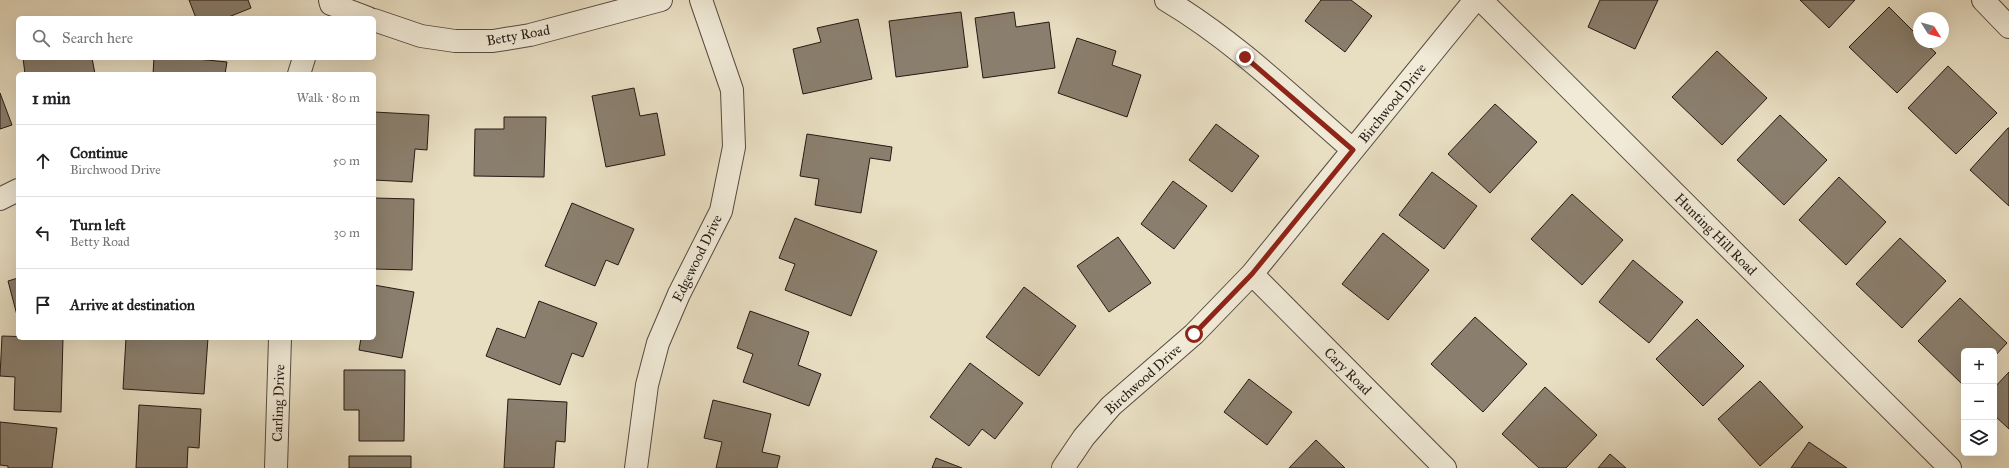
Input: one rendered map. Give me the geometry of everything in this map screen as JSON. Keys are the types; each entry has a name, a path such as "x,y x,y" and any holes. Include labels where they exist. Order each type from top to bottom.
{"street":[{"name":"Betty Road","path":"376,21 421,36 455,41 493,42 530,35 661,0"},
{"name":"Edgewood Drive","path":"636,468 647,385 658,343 679,294 721,211 734,147 732,90 701,0"},
{"path":"1166,0 1186,12 1245,57 1353,150"},
{"name":"Birchwood Drive","path":"1063,468 1084,436 1110,406 1194,334 1252,274 1475,0"},
{"name":"Hunting Hill Road","path":"1481,0 1950,468"},
{"path":"1983,0 2009,27"},
{"path":"328,7 361,16"},
{"path":"300,72 303,60"},
{"path":"0,199 16,191"},
{"name":"Cary Road","path":"1252,274 1445,468"},
{"name":"Carling Drive","path":"276,468 280,340"}],"building":[{"path":"189,0 248,0 251,8 231,16 195,16"},
{"path":"1321,0 1351,0 1372,16 1345,52 1305,21"},
{"path":"1600,0 1658,0 1635,49 1588,27"},
{"path":"1800,0 1855,0 1829,28"},
{"path":"1889,7 1913,31 1913,48 1931,48 1936,53 1897,93 1849,47"},
{"path":"961,12 968,67 896,77 889,21"},
{"path":"1014,12 1016,27 1049,22 1055,68 983,78 975,18"},
{"path":"858,19 872,79 803,94 793,49 821,42 817,28"},
{"path":"1077,38 1116,51 1112,65 1141,75 1127,117 1058,93"},
{"path":"1717,51 1767,98 1722,145 1672,97"},
{"path":"23,60 92,60 95,72 25,72"},
{"path":"154,60 207,60 227,62 225,72 153,72"},
{"path":"1948,66 1997,113 1956,154 1908,108"},
{"path":"634,88 640,116 657,113 665,155 606,167 592,96"},
{"path":"0,93 12,125 0,129"},
{"path":"1495,104 1537,142 1490,193 1448,154"},
{"path":"376,112 429,115 427,150 415,149 412,182 376,180"},
{"path":"1780,115 1827,160 1784,205 1737,160"},
{"path":"504,117 546,117 544,177 474,176 475,129 504,129"},
{"path":"1216,124 1259,156 1232,192 1189,160"},
{"path":"2009,128 2009,206 1970,170"},
{"path":"807,134 892,147 890,161 870,158 861,213 815,205 819,179 800,176"},
{"path":"1432,172 1477,206 1444,249 1399,215"},
{"path":"1839,177 1886,222 1846,265 1799,220"},
{"path":"1173,181 1207,206 1174,249 1141,224"},
{"path":"1572,194 1623,240 1582,285 1531,239"},
{"path":"376,198 414,199 412,270 376,269"},
{"path":"572,203 634,229 618,265 606,260 595,286 545,266"},
{"path":"795,218 877,251 851,316 785,290 795,264 779,258"},
{"path":"1383,233 1429,270 1388,320 1342,284"},
{"path":"1118,237 1151,283 1109,312 1077,266"},
{"path":"1900,238 1946,281 1902,328 1856,284"},
{"path":"1633,260 1683,302 1649,343 1599,302"},
{"path":"16,279 16,311 8,281"},
{"path":"376,285 414,292 402,358 359,350 361,340 376,340"},
{"path":"1024,287 1076,326 1039,376 986,337"},
{"path":"1960,298 2007,343 1997,354 1997,348 1961,348 1961,383 1918,341"},
{"path":"539,301 597,323 583,357 572,353 560,385 486,356 497,328 525,338"},
{"path":"750,311 809,332 798,365 821,374 809,406 743,382 753,354 737,348"},
{"path":"1475,317 1527,364 1483,412 1431,364"},
{"path":"1697,319 1744,366 1703,406 1656,359"},
{"path":"2,336 16,336 16,340 63,340 61,412 14,410 15,377 0,376"},
{"path":"126,340 208,340 204,394 123,389"},
{"path":"970,363 1023,403 995,439 982,429 969,446 930,417"},
{"path":"344,370 405,370 404,441 359,441 359,410 344,410"},
{"path":"2009,372 2009,429 1997,418 1997,385"},
{"path":"1249,379 1292,412 1267,445 1224,412"},
{"path":"1760,381 1803,427 1760,466 1718,419"},
{"path":"1545,387 1597,435 1566,468 1539,468 1502,434"},
{"path":"508,399 567,402 565,442 556,441 554,468 504,468"},
{"path":"713,400 771,414 762,452 780,456 777,468 716,468 722,442 704,438"},
{"path":"139,405 201,409 199,448 188,447 187,468 136,468"},
{"path":"0,422 57,428 52,468 8,468 8,466 0,465"},
{"path":"1316,440 1345,468 1289,468"},
{"path":"1809,442 1847,468 1791,468"},
{"path":"1610,454 1626,468 1598,468"},
{"path":"349,456 411,456 411,468 349,468"},
{"path":"936,458 962,468 932,468"}],"route":[{"path":"1194,334 1252,274 1353,150 1245,57"}]}
